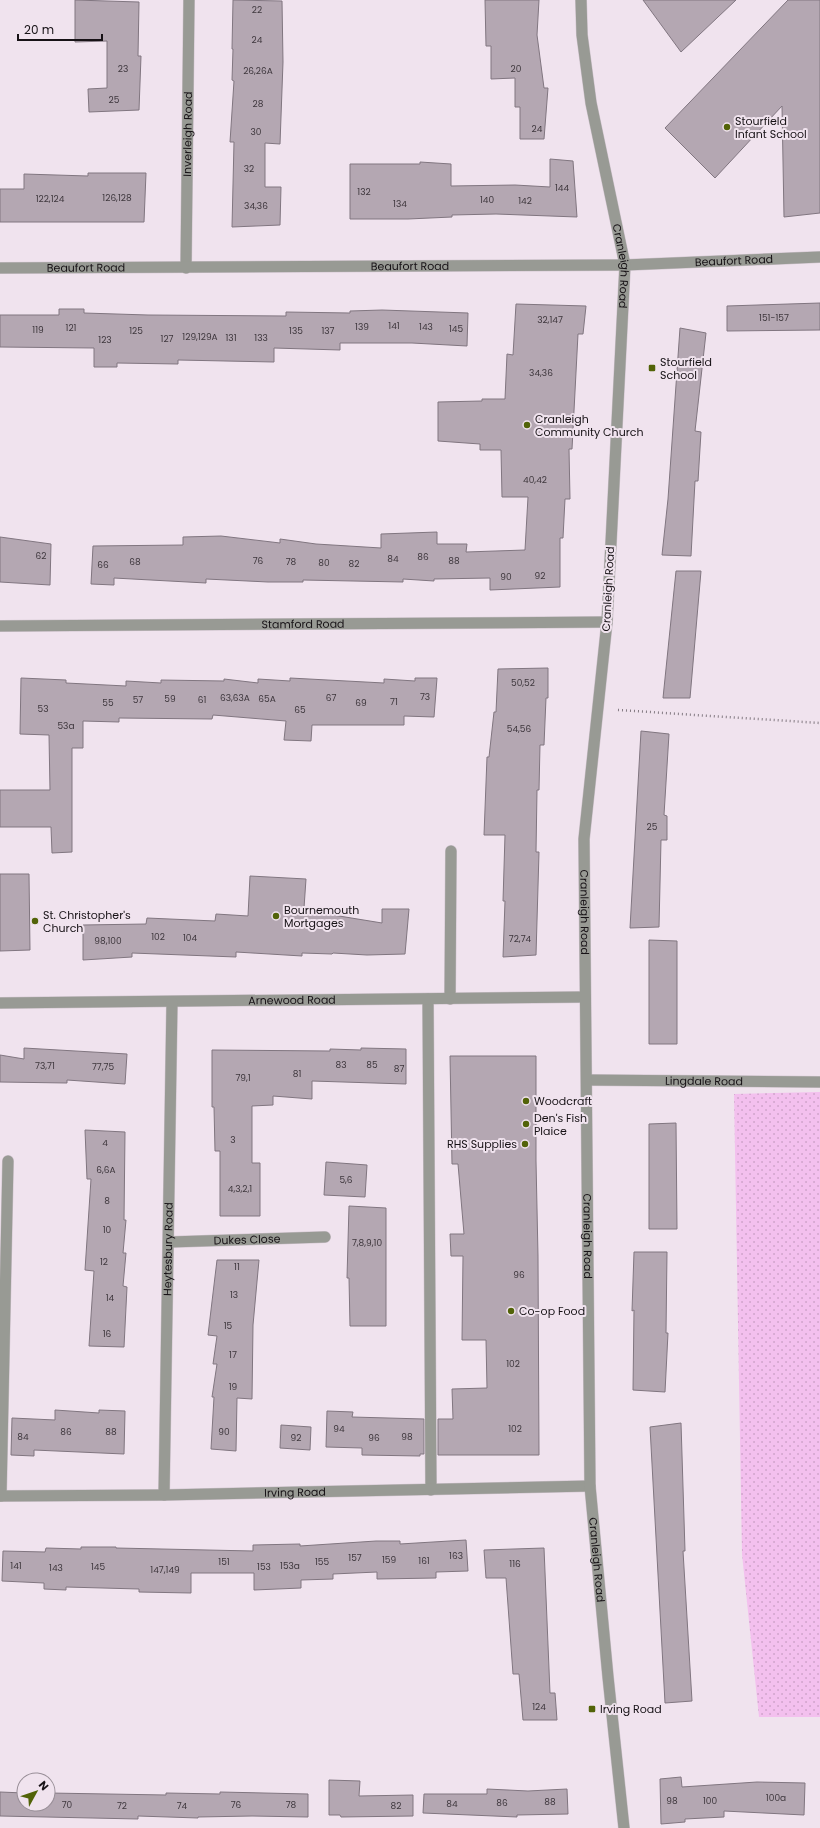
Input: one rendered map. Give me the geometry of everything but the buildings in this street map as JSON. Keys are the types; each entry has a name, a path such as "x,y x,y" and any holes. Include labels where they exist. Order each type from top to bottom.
{"street":[{"name":"Inverleigh Road","path":"186,268 189,0"},
{"name":"Cranleigh Road","path":"581,0 582,35 591,103 625,265 607,622 584,838 590,1486 624,1828"},
{"name":"Beaufort Road","path":"0,268 625,265 820,257"},
{"name":"Stamford Road","path":"0,626 607,622"},
{"path":"450,999 451,851"},
{"name":"Arnewood Road","path":"0,1003 585,997"},
{"path":"428,999 431,1490"},
{"name":"Heytesbury Road","path":"164,1496 170,1242 172,1002"},
{"name":"Lingdale Road","path":"587,1080 820,1082"},
{"path":"0,1496 8,1161"},
{"name":"Dukes Close","path":"170,1242 325,1237"},
{"name":"Irving Road","path":"0,1496 164,1496 590,1486"}],"path":[{"path":"598,709 820,723"}],"shaded area":[{"path":"820,1092 820,1717 759,1717 742,1554 734,1094"}],"place":[{"name":"Stourfield Infant School","path":"727,127"},
{"name":"Stourfield School","path":"652,368"},
{"name":"Cranleigh Community Church","path":"527,425"},
{"name":"Bournemouth Mortgages","path":"276,916"},
{"name":"St. Christopher's Church","path":"35,921"},
{"name":"Woodcraft","path":"526,1101"},
{"name":"Den's Fish Plaice","path":"526,1124"},
{"name":"RHS Supplies","path":"525,1144"},
{"name":"Co-op Food","path":"511,1311"},
{"name":"Irving Road","path":"592,1709"}]}
